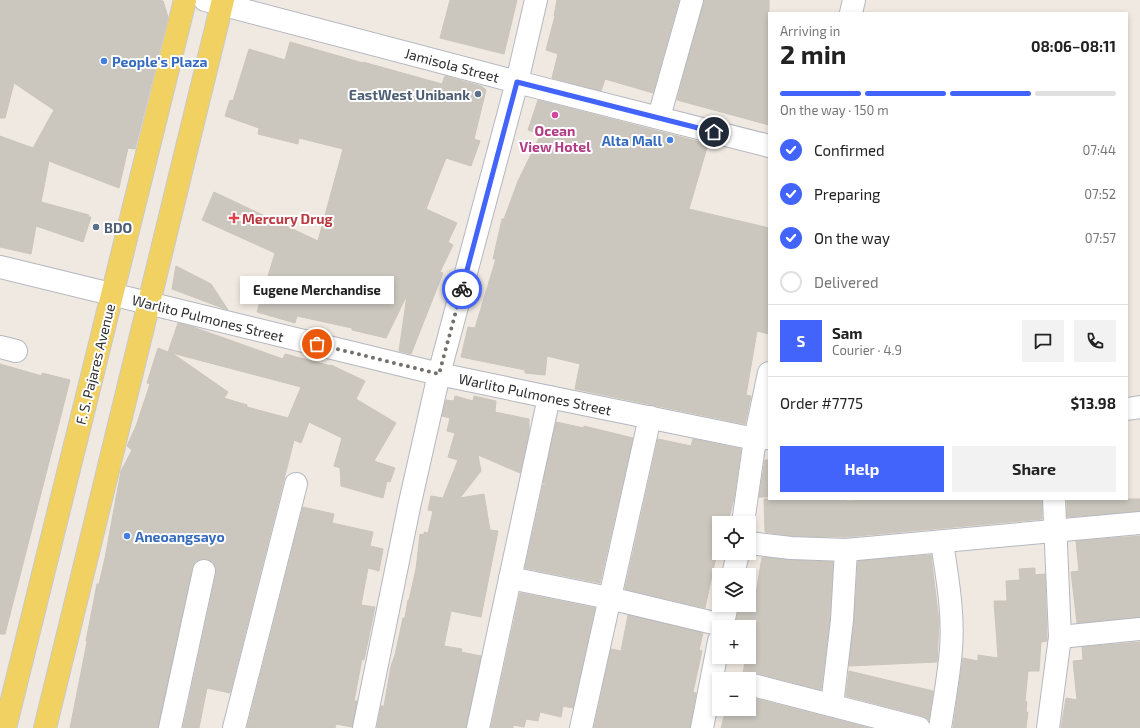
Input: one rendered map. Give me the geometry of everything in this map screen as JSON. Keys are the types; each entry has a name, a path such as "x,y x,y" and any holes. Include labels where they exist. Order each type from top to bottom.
{"main road":[{"name":"F. S. Pajares Avenue","path":"5,728 185,0"},
{"path":"45,728 149,304 217,1"}],"street":[{"path":"364,728 409,507 439,374 517,82 536,0"},
{"path":"659,117 692,0"},
{"path":"851,12 854,0"},
{"name":"Jamisola Street","path":"217,1 517,82 768,146"},
{"name":"Warlito Pulmones Street","path":"0,267 439,374 762,438"},
{"path":"745,516 762,438 768,382"},
{"path":"478,728 550,397"},
{"path":"1128,409 1140,407"},
{"path":"581,728 650,417"},
{"path":"234,728 296,484"},
{"path":"1048,728 1060,637 1054,500"},
{"path":"756,544 790,548 846,550 1140,523"},
{"path":"940,728 951,648 950,601 942,542"},
{"path":"832,705 842,620 846,550"},
{"path":"170,728 204,571"},
{"path":"510,578 610,598 712,622"},
{"path":"1060,637 1140,629"},
{"path":"756,686 919,728"},
{"path":"702,728 712,700"}],"building":[{"path":"0,0 158,0 163,1 168,17 135,149 128,148 119,188 49,161 41,202 89,215 88,217 91,217 83,242 36,226 31,254 0,247 0,136 33,148 54,110 14,83 5,118 0,118"},
{"path":"450,0 517,0 504,54 440,38"},
{"path":"557,0 679,0 653,93 605,79 601,91 552,78 558,54 546,50 555,16"},
{"path":"704,0 769,0 768,125 677,100"},
{"path":"290,42 442,84 445,76 481,86 486,90 474,139 480,141 471,166 446,158 426,209 457,223 448,242 453,245 440,272 443,273 411,354 399,351 407,295 386,338 352,330 352,328 297,316 295,323 257,312 275,253 202,220 214,192 318,241 343,149 299,138 298,144 258,134 259,128 225,116 230,100 233,101 249,49 285,60"},
{"path":"538,100 708,144 689,209 768,228 768,334 757,331 746,395 751,396 745,424 575,389 580,364 547,356 545,375 525,373 525,370 461,357 468,327 475,328 496,259 493,259 502,219 504,219 518,181 541,134 528,130"},
{"path":"176,266 211,284 228,310 172,289"},
{"path":"178,323 283,359 285,354 331,365 365,381 356,399 396,423 374,461 395,468 390,482 387,481 383,498 341,486 340,468 334,466 342,438 309,422 301,443 294,440 230,693 207,688 199,728 183,728 216,574 216,568 213,562 207,559 201,559 195,562 192,568 158,728 70,728 97,584 99,584 105,558 121,471 132,450 127,446 136,426 150,384 147,383 158,348 168,352","holes":["172,353 301,387 288,418 247,407 247,405 224,398 228,392"]},
{"path":"0,364 42,376 42,373 70,380 5,634 0,634"},
{"path":"455,396 473,401 474,396 496,401 495,412 529,419 529,432 520,473 478,455 481,471 460,498 484,494 490,530 498,531 481,617 451,611 444,646 462,649 461,652 481,656 466,728 377,728 381,706 384,706 391,666 395,655 403,618 405,618 416,569 420,534 424,535 424,532 428,533 433,511 428,510 431,496 443,498 458,460 448,457 455,433 447,431 450,418 442,416 446,400 454,401"},
{"path":"556,422 584,428 584,426 633,438 600,583 525,568 543,485 547,485 543,483"},
{"path":"658,439 691,446 693,439 741,449 734,498 730,516 712,516 712,560 715,560 714,568 712,568 712,576 705,608 625,589"},
{"path":"765,460 768,460 768,497 759,497"},
{"path":"764,499 846,501 1042,500 1042,519 846,537 792,536 765,532"},
{"path":"1140,499 1140,511 1067,517 1067,500"},
{"path":"303,507 334,514 332,523 373,532 370,546 383,549 379,571 368,568 361,605 375,607 364,660 362,659 354,701 357,701 352,727 336,724 335,728 247,728"},
{"path":"1140,536 1140,617 1077,623 1071,572 1079,571 1076,541"},
{"path":"931,555 939,622 937,662 849,666 858,561"},
{"path":"762,557 833,562 830,619 821,690 756,672 743,672 745,664 756,664 756,620 736,620 738,612 756,612 756,594"},
{"path":"1035,568 1035,575 1045,574 1047,641 1041,642 1039,671 1028,671 1025,701 1027,702 1026,712 1028,712 1026,728 953,728 963,658 978,661 978,655 998,658 994,601 1007,601 1006,581 1020,580 1019,569"},
{"path":"520,593 595,608 573,708 563,706 561,717 540,712 538,721 526,719 524,727 513,725 513,728 491,728"},
{"path":"628,615 703,633 699,650 702,651 693,692 696,693 690,728 594,728 611,649 621,651"},
{"path":"1140,642 1140,728 1061,728 1066,698 1077,700 1073,661 1083,660 1082,647"},
{"path":"849,671 933,691 929,720 922,716 846,696"},
{"path":"756,699 869,728 721,728 724,716 756,716"}],"way so far":[{"path":"317,344 439,374 462,289"}],"place":[{"name":"People's Plaza","path":"104,61"},
{"name":"EastWest Unibank","path":"478,94"},
{"name":"Ocean View Hotel","path":"555,115"},
{"name":"Alta Mall","path":"670,140"},
{"name":"Mercury Drug","path":"234,218"},
{"name":"BDO","path":"96,227"},
{"name":"Eugene Merchandise","path":"317,344"},
{"name":"Aneoangsayo","path":"127,536"}],"route":[{"path":"462,289 517,82 714,132"}]}
